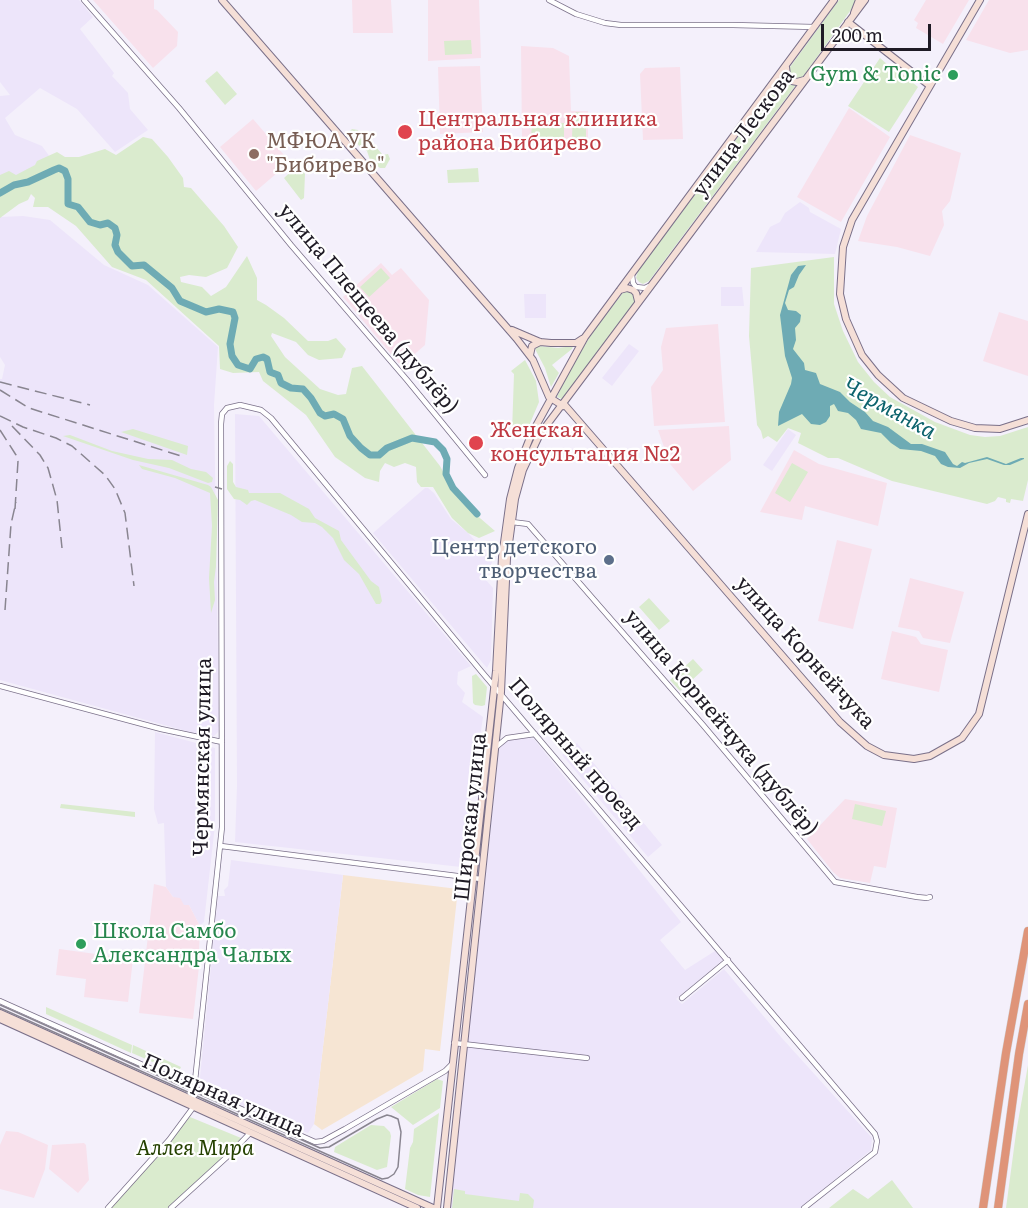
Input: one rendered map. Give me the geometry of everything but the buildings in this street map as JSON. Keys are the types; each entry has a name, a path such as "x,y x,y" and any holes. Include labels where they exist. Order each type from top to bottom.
{"highway":[{"path":"983,1208 1006,1053 1028,931"},
{"path":"998,1208 1028,1004"}],"main road":[{"path":"222,0 530,355 540,372 550,399 564,405"},
{"name":"улица Лескова","path":"531,435 585,337 834,0"},
{"path":"854,15 859,0"},
{"name":"улица Лескова","path":"540,435 649,286 682,246 865,0"},
{"path":"980,0 860,203 843,247 840,294 842,308 853,338 867,363 888,386 903,398 951,421 975,429 1000,429 1027,419"},
{"path":"848,22 930,86"},
{"path":"786,67 786,72 792,81 800,82 806,79"},
{"path":"619,290 627,288 633,290 638,301"},
{"path":"508,329 540,342 576,343 585,337"},
{"path":"530,355 532,346 540,342"},
{"name":"улица Корнейчука","path":"564,405 840,722 867,746 884,755 914,759 937,754 962,738 979,714 1028,514"},
{"name":"Широкая улица","path":"447,1208 462,1044 481,879 492,746 504,539 514,481 531,435"},
{"name":"Широкая улица","path":"435,1208 476,854 501,692 505,579 512,522 522,470 534,442 540,435"},
{"path":"476,854 478,858 483,854"},
{"name":"Полярная улица","path":"0,1013 250,1133 417,1208"},
{"name":"Полярная улица","path":"0,1019 435,1208"}],"street":[{"name":"улица Плещеева (дублёр)","path":"84,0 179,108 485,476"},
{"path":"549,0 576,15 621,25 814,27"},
{"path":"632,273 636,286 645,288 649,286"},
{"name":"Полярный проезд","path":"227,408 240,405 250,406 267,414 875,1134 877,1141 875,1152 804,1208"},
{"name":"Чермянская улица","path":"193,1104 221,846 221,424 222,414 227,408"},
{"name":"улица Корнейчука (дублёр)","path":"512,522 528,524 703,725 830,876 842,883 930,897"},
{"path":"0,686 171,731 222,742"},
{"path":"492,746 507,738 535,734"},
{"path":"221,846 481,879"},
{"path":"682,998 728,960"},
{"path":"0,1001 315,1142 323,1141 345,1130 436,1077 452,1064"},
{"path":"454,1044 587,1058"},
{"path":"436,1077 441,1076 448,1083 448,1093"},
{"path":"108,1208 169,1140 190,1114 193,1104"},
{"path":"282,1141 287,1130"},
{"path":"171,1208 250,1133"}],"shaded area":[{"path":"0,0 79,0 93,17 80,29 114,73 112,76 128,93 130,109 148,130 115,152 77,109 40,88 5,118 15,135 42,146 50,157 0,185 0,96 10,95 0,82"},
{"path":"93,0 154,0 154,9 178,32 177,46 153,68"},
{"path":"352,0 391,0 393,33 353,33"},
{"path":"428,0 479,0 481,58 428,61"},
{"path":"926,0 969,0 943,44 916,28 918,23 914,20"},
{"path":"989,0 1028,0 1028,50 1010,53 966,40"},
{"path":"521,46 553,48 569,56 571,111 588,111 588,143 522,141"},
{"path":"480,66 483,132 440,134 438,67"},
{"path":"680,67 683,139 643,140 640,74 645,68"},
{"path":"849,108 890,137 841,222 797,197"},
{"name":"МФЮА УК \"Бибирево\"","path":"253,119 290,162 256,191 220,147"},
{"path":"910,135 961,153 950,201 942,211 944,225 930,256 897,247 858,241 867,216"},
{"path":"800,202 809,208 810,212 841,229 835,254 756,252 770,227 780,222 785,213"},
{"path":"23,216 50,220 104,265 148,285 218,347 214,405 219,726 218,732 213,737 0,680 0,379 2,379 5,365 0,357 0,217"},
{"path":"381,263 392,275 401,268 429,300 425,345 401,366 343,297"},
{"path":"721,287 742,287 744,306 721,306"},
{"path":"524,294 546,294 546,318 525,318"},
{"path":"999,312 1028,321 1028,376 983,361"},
{"path":"718,324 725,422 654,426 651,387 663,370 661,347 666,328"},
{"path":"629,344 639,351 612,386 602,378"},
{"path":"235,414 259,416 471,666 458,672 457,684 465,693 462,702 483,717 461,867 235,842 237,786"},
{"path":"729,426 731,460 693,491 670,464 658,430"},
{"path":"788,429 796,435 772,471 763,465"},
{"path":"794,450 819,464 887,483 878,526 805,506 802,520 760,512"},
{"path":"425,488 434,493 451,519 468,533 493,560 486,580 493,588 491,660 487,668 373,533"},
{"path":"837,540 872,549 853,629 818,621"},
{"path":"910,578 964,592 950,643 923,638 919,631 898,627"},
{"path":"892,631 916,637 921,644 948,650 939,692 881,679"},
{"path":"155,732 215,748 215,825 204,922 200,926 189,905 184,905 173,897 166,887 164,823 158,824 154,809"},
{"path":"523,737 534,739 681,922 660,940 685,970 715,951 723,960 676,999 682,1004 724,969 781,1037 872,1138 871,1150 800,1208 450,1208 499,750 500,745 508,740"},
{"path":"577,743 662,845 648,857 562,755"},
{"path":"845,799 897,808 886,868 874,866 870,883 840,878 807,839"},
{"path":"231,860 343,875 314,1124 308,1133 199,1087 218,896 225,896 224,890 228,886"},
{"path":"343,875 458,889 440,1051 425,1049 423,1071 322,1130 314,1124"},
{"path":"154,884 166,887 173,897 180,898 184,905 189,905 200,926 200,958 193,1019 139,1013"},
{"path":"59,949 133,959 128,1002 84,997 86,979 56,975"},
{"path":"6,1131 18,1132 48,1145 45,1169 34,1198 0,1189 0,1145"},
{"path":"84,1143 89,1180 78,1193 49,1169 52,1145"}],"green space":[{"path":"839,0 858,0 802,78 793,78 790,74 790,67"},
{"path":"471,40 472,54 445,55 444,41"},
{"path":"880,58 918,87 889,132 848,106"},
{"path":"217,71 237,94 225,105 205,81"},
{"path":"784,75 790,83 796,85 649,281 643,284 639,282 636,278 638,271"},
{"path":"576,112 586,116 586,137 583,141 572,137 573,116"},
{"path":"532,122 564,123 564,140 531,138"},
{"path":"352,129 358,130 360,139 365,135 383,155 388,154 390,159 385,168 380,168 370,160 367,151 360,147 350,135 349,132"},
{"path":"143,137 152,139 168,157 183,178 184,187 191,188 224,226 238,247 227,268 206,277 189,275 180,277 181,282 202,287 211,296 226,287 247,256 257,278 257,300 284,318 308,341 328,341 336,338 346,349 342,358 319,360 308,355 296,342 272,333 271,336 285,357 320,389 338,395 346,394 352,368 362,366 440,466 453,490 495,531 479,538 468,533 452,518 433,487 421,487 417,482 416,467 405,463 394,467 385,463 380,471 379,482 365,478 335,457 306,415 263,381 259,372 233,373 220,369 219,346 146,280 112,267 76,226 48,207 33,207 35,198 31,194 28,200 0,218 0,175 9,171 16,175 35,165 37,161 57,152 65,157 79,157 105,149 116,155"},
{"path":"298,165 305,174 304,198 301,200 284,178"},
{"path":"478,168 479,182 448,183 447,170"},
{"path":"834,257 834,304 843,331 858,362 890,397 935,422 970,435 1000,436 1028,427 1028,480 1023,501 1011,499 1010,503 998,497 987,504 892,481 838,458 828,458 798,443 801,433 788,428 777,442 768,436 763,439 757,425 749,336 751,268"},
{"path":"381,268 390,278 369,297 360,287"},
{"path":"625,290 634,294 636,302 562,399 557,397 571,367 593,332"},
{"path":"538,346 558,348 573,346 552,365 559,373 551,387 545,368 535,349"},
{"path":"525,360 536,381 539,402 526,433 512,432 514,374 511,371"},
{"path":"133,429 188,446 187,455 121,432"},
{"path":"70,435 112,451 148,459 172,460 191,469 206,472 213,478 212,482 208,483 169,468 133,460 63,436"},
{"path":"230,461 233,464 233,482 236,487 248,490 249,493 280,493 309,509 315,518 339,531 341,540 371,581 379,587 382,601 380,604 376,604 359,574 344,560 333,538 322,527 315,523 302,522 255,500 247,505 234,499 227,489 227,466"},
{"path":"792,463 808,472 790,502 775,493"},
{"path":"139,465 208,485 218,500 215,600 211,613 210,493 175,478 142,469"},
{"path":"649,598 670,621 659,630 639,607"},
{"path":"693,659 703,670 680,691 670,680"},
{"path":"476,674 487,687 485,705 482,706 473,703 472,676"},
{"path":"61,804 135,812 135,817 60,808"},
{"path":"855,804 886,811 882,826 852,819"},
{"path":"46,1007 132,1045 131,1053 46,1014"},
{"path":"133,1045 181,1067 178,1073 132,1053"},
{"path":"1028,1065 1028,1208 1006,1208 1016,1133"},
{"path":"437,1079 443,1081 440,1108 413,1125 391,1107"},
{"path":"439,1113 430,1197 418,1195 405,1189 414,1129"},
{"name":"Аллея Мира","path":"190,1117 241,1138 242,1142 169,1208 110,1208"},
{"path":"371,1125 384,1126 390,1132 387,1167 377,1170 334,1152 335,1147"},
{"path":"892,1180 913,1208 829,1208 853,1189 868,1199"},
{"path":"454,1189 465,1191 465,1194 519,1201 520,1193 528,1194 534,1200 533,1208 452,1208"}],"water":[{"path":"806,265 794,287 789,290 785,303 788,310 796,311 801,315 800,322 795,328 796,340 793,349 804,363 805,370 816,373 820,384 840,392 873,421 888,427 911,444 922,444 945,452 957,466 962,462 987,457 1006,464 1024,459 1010,465 1004,465 987,459 969,463 960,468 948,467 941,464 935,456 921,451 900,449 881,433 861,429 856,420 848,413 838,411 834,404 830,406 830,416 826,422 820,425 811,424 802,414 778,426 779,412 792,378 785,356 780,315 791,275 798,266"}],"waterway":[{"name":"Чермянка","path":"0,193 14,185 28,182 59,168 65,171 68,179 68,204 78,207 90,222 100,225 108,223 115,228 117,235 115,245 118,252 132,266 144,265 172,288 180,301 206,312 219,309 233,312 235,318 230,344 232,356 238,365 250,369 256,359 263,357 267,359 270,372 278,375 281,383 291,388 303,389 320,413 325,416 334,414 343,419 350,436 370,455 379,455 387,448 412,438 435,442 443,450 447,459 446,474 453,488 477,514"}],"tram line":[{"path":"0,1005 320,1148 329,1147 377,1119 387,1115 391,1116 398,1119 401,1132 398,1167 394,1174 382,1179 0,1008"}],"railway":[{"path":"0,382 90,405"},
{"path":"0,390 29,408 181,456"},
{"path":"0,416 72,446 105,475 115,489 125,513 134,586"},
{"path":"12,426 40,455 48,468 57,500 62,548"},
{"path":"0,430 18,461 15,509"},
{"path":"215,487 222,489"},
{"path":"5,610 11,524 16,502"}],"place":[{"name":"Gym & Tonic","path":"953,75"},
{"name":"Центральная клиника района Бибирево","path":"405,132"},
{"name":"МФЮА УК \"Бибирево\"","path":"254,154"},
{"name":"Женская консультация №2","path":"476,443"},
{"name":"Центр детского творчества","path":"609,560"},
{"name":"Школа Самбо Александра Чалых","path":"81,944"}]}
